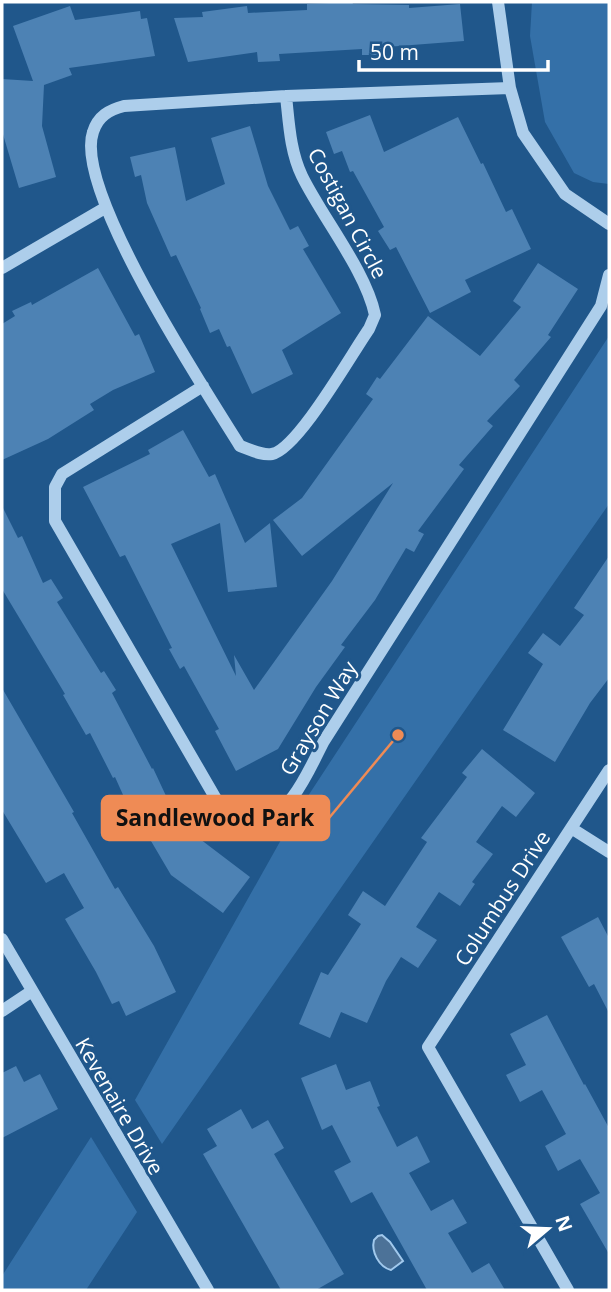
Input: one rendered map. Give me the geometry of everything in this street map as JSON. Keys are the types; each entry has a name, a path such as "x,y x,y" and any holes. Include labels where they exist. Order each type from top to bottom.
{"street":[{"path":"498,2 510,88 523,133 565,194 609,224"},
{"path":"286,96 510,88"},
{"name":"Costigan Circle","path":"286,96 291,145 301,173 366,288 375,314 369,329 300,433 284,449 271,454 240,446 124,251 105,208 94,167 92,134 98,120 110,110 124,106 286,96"},
{"path":"2,268 105,208"},
{"name":"Grayson Way","path":"203,386 62,474 55,487 55,521 223,811 244,818 262,819 278,813 292,800 324,741 601,306 609,275"},
{"name":"Columbus Drive","path":"568,1290 428,1047 609,770"},
{"path":"571,828 609,852"},
{"name":"Kevenaire Drive","path":"2,939 208,1290"},
{"path":"2,1011 32,991"}],"shaded area":[{"path":"532,2 609,2 609,184 593,182 574,173 545,122 530,36"},
{"path":"609,336 609,504 162,1144 135,1100 291,822"},
{"path":"91,1137 137,1212 86,1290 2,1290 2,1276"},
{"path":"382,1235 403,1261 391,1270 383,1266 375,1254 374,1240"}],"building":[{"path":"352,2 409,5 409,8 460,4 464,41 386,47 386,55 362,55 362,49 279,54 280,61 258,62 257,52 188,62 174,18 203,17 202,12 247,6 248,13 307,10 307,4"},
{"path":"70,6 75,20 140,11 141,19 147,18 155,56 69,68 72,75 44,85 42,126 56,177 19,188 2,131 2,79 33,81 13,26"},
{"path":"370,115 384,152 458,117 506,212 512,209 531,249 465,280 471,292 430,313 396,247 390,250 378,231 384,227 353,171 350,172 342,151 334,154 326,132"},
{"path":"250,126 268,186 290,230 298,226 309,246 303,249 341,313 282,350 293,374 252,394 230,346 227,347 219,329 210,333 176,255 171,257 147,203 141,175 135,177 130,157 175,147 186,201 225,184 211,138"},
{"path":"538,263 578,289 548,335 551,337 514,380 520,386 487,421 493,426 459,465 464,469 418,531 424,534 414,552 406,548 375,600 341,645 345,647 316,687 278,749 236,771 215,731 219,729 184,666 180,669 125,555 120,557 83,487 150,454 148,450 183,430 209,477 215,474 245,543 270,523 277,587 228,592 220,523 171,544 236,676 234,655 254,690 332,581 393,483 302,556 273,520 302,498 373,399 366,394 377,377 380,379 428,316 480,356 521,307 513,301"},
{"path":"98,268 135,336 139,334 155,372 113,390 90,404 94,410 48,439 2,460 2,324 15,316 12,311 31,302 32,305"},
{"path":"2,506 18,538 22,536 43,583 51,579 63,598 57,602 101,673 104,671 116,690 112,693 174,813 180,810 196,836 250,877 223,913 171,875 141,824 137,826 115,777 113,778 90,733 86,735 63,695 65,694 2,589"},
{"path":"609,556 609,678 590,703 555,762 503,730 543,664 528,653 543,633 560,646 584,615 574,608"},
{"path":"2,688 115,889 118,887 154,946 176,992 126,1016 119,1001 112,1004 65,919 84,908 64,873 46,883 2,810"},
{"path":"482,749 535,793 516,817 502,806 476,842 493,854 472,882 475,884 460,906 439,892 416,927 437,940 418,968 401,957 386,981 367,1023 341,1012 330,1038 299,1024 321,972 328,975 361,924 348,915 363,891 385,906 427,842 421,838 467,777 462,773"},
{"path":"598,917 609,938 609,1013 594,984 589,987 561,937"},
{"path":"547,1015 609,1128 609,1254 580,1204 600,1193 580,1159 558,1171 545,1146 566,1134 542,1090 520,1102 506,1075 526,1065 510,1034"},
{"path":"336,1064 346,1090 370,1081 380,1106 377,1107 397,1147 417,1136 430,1162 409,1173 431,1211 453,1199 467,1223 448,1233 472,1273 489,1263 505,1290 427,1290 372,1192 351,1203 334,1171 351,1162 332,1125 322,1130 301,1078"},
{"path":"16,1066 24,1082 40,1074 58,1109 2,1138 2,1073"},
{"path":"241,1109 252,1129 268,1120 284,1148 274,1154 344,1274 316,1290 281,1290 203,1154 217,1146 207,1129"}],"place":[{"name":"Sandlewood Park","path":"398,735"}]}
